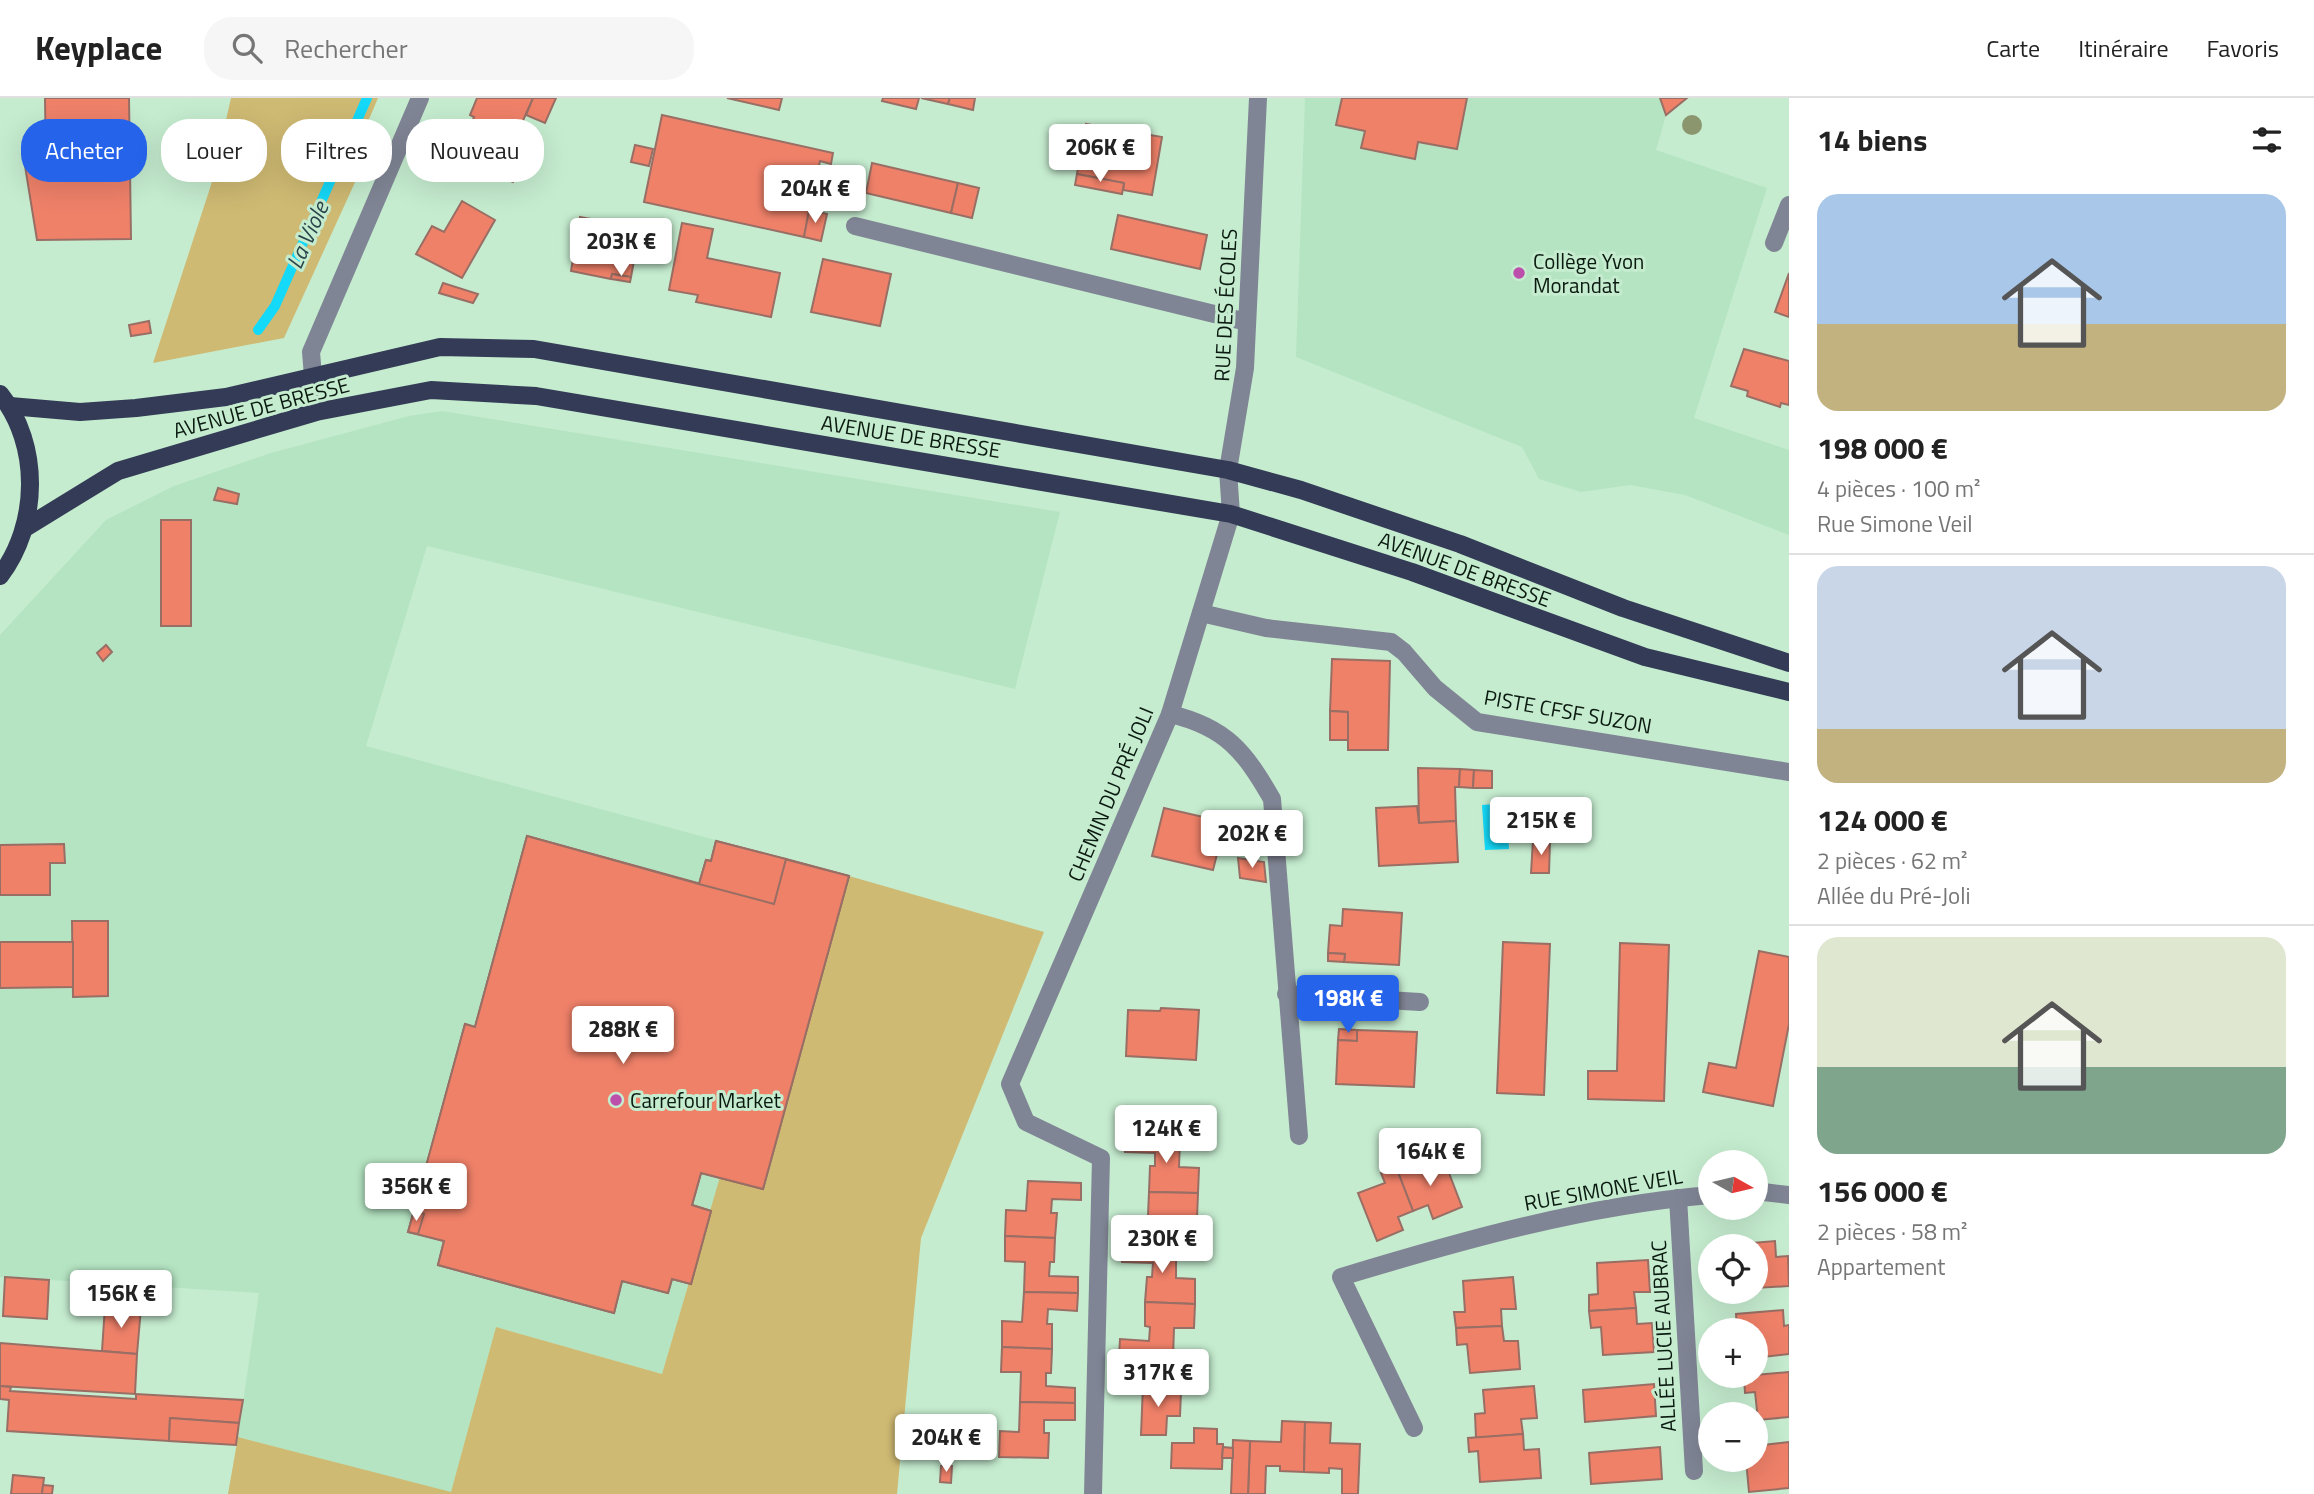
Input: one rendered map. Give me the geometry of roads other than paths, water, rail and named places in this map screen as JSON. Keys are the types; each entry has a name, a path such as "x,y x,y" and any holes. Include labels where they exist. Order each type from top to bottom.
{"main road":[{"name":"AVENUE DE BRESSE","path":"5,400 80,412 136,408 226,397 440,346 534,349 1228,470 1301,490 1460,544 1623,608 1789,663"},
{"name":"AVENUE DE BRESSE","path":"25,528 118,471 316,412 431,390 536,396 1231,514 1412,572 1645,657 1789,692"},
{"path":"0,576 10,564 25,528 31,486 26,445 5,400"}],"street":[{"path":"316,412 311,352 420,98"},
{"name":"RUE DES ÉCOLES","path":"1231,514 1228,470 1243,392 1258,98"},
{"path":"1773,243 1789,205"},
{"path":"855,226 1247,322"},
{"name":"CHEMIN DU PRÉ JOLI","path":"1093,1494 1101,1158 1026,1122 1010,1084 1170,713 1231,514"},
{"name":"PISTE CFSF SUZON","path":"1201,613 1266,628 1391,642 1404,652 1435,688 1477,722 1789,772"},
{"path":"1170,713 1198,720 1228,738 1249,759 1272,799 1299,1136"},
{"path":"1286,994 1420,1002"},
{"path":"1768,1193 1789,1195"},
{"name":"RUE SIMONE VEIL","path":"1414,1428 1341,1277 1478,1236 1645,1201 1698,1196"},
{"name":"ALLÉE LUCIE AUBRAC","path":"1678,1198 1694,1471"}],"water":[{"path":"1506,803 1509,849 1485,850 1482,805"}],"waterway":[{"name":"La Viole","path":"258,330 275,306 367,98"}],"place":[{"name":"Collège Yvon Morandat","path":"1519,273"},
{"name":"Carrefour Market","path":"616,1100"}]}
